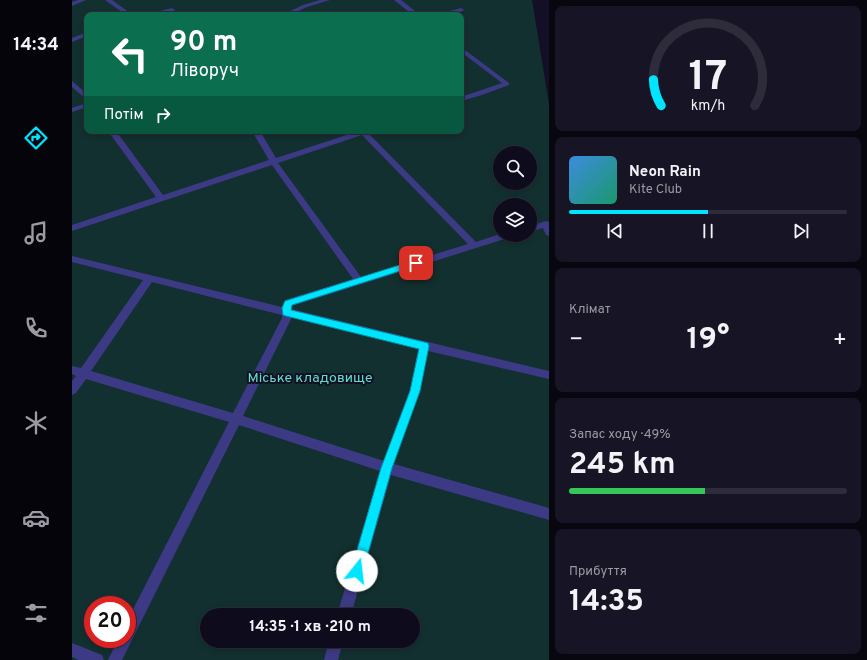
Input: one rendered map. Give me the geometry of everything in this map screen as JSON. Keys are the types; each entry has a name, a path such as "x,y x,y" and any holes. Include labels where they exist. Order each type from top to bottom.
{"lane":[{"path":"72,4 83,0"},
{"path":"108,0 126,12"},
{"path":"292,12 305,6 327,0"},
{"path":"397,0 413,12"},
{"path":"162,12 172,10"},
{"path":"451,12 461,10"},
{"path":"72,40 84,35"},
{"path":"464,50 507,84 464,98"},
{"path":"72,83 84,95"},
{"path":"72,110 84,106"},
{"path":"114,134 161,198"},
{"path":"258,134 274,162 360,281"},
{"path":"72,228 356,134"},
{"path":"368,134 474,245"},
{"path":"537,227 546,224 549,233"},
{"path":"136,618 287,318 286,312 288,303 493,239"},
{"path":"72,259 424,346 549,374"},
{"path":"72,390 78,372 149,279"},
{"path":"346,608 387,468 415,391 424,346"},
{"path":"78,372 236,418 387,468 549,514"},
{"path":"115,660 121,648"},
{"path":"331,660 334,648"},
{"path":"72,650 97,660"}],"green space":[{"name":"Міське кладовище","path":"72,0 532,0 549,104 549,660 72,660"}],"route":[{"path":"357,571 387,468 415,391 424,346 286,312 286,308 288,303 416,263"}]}
